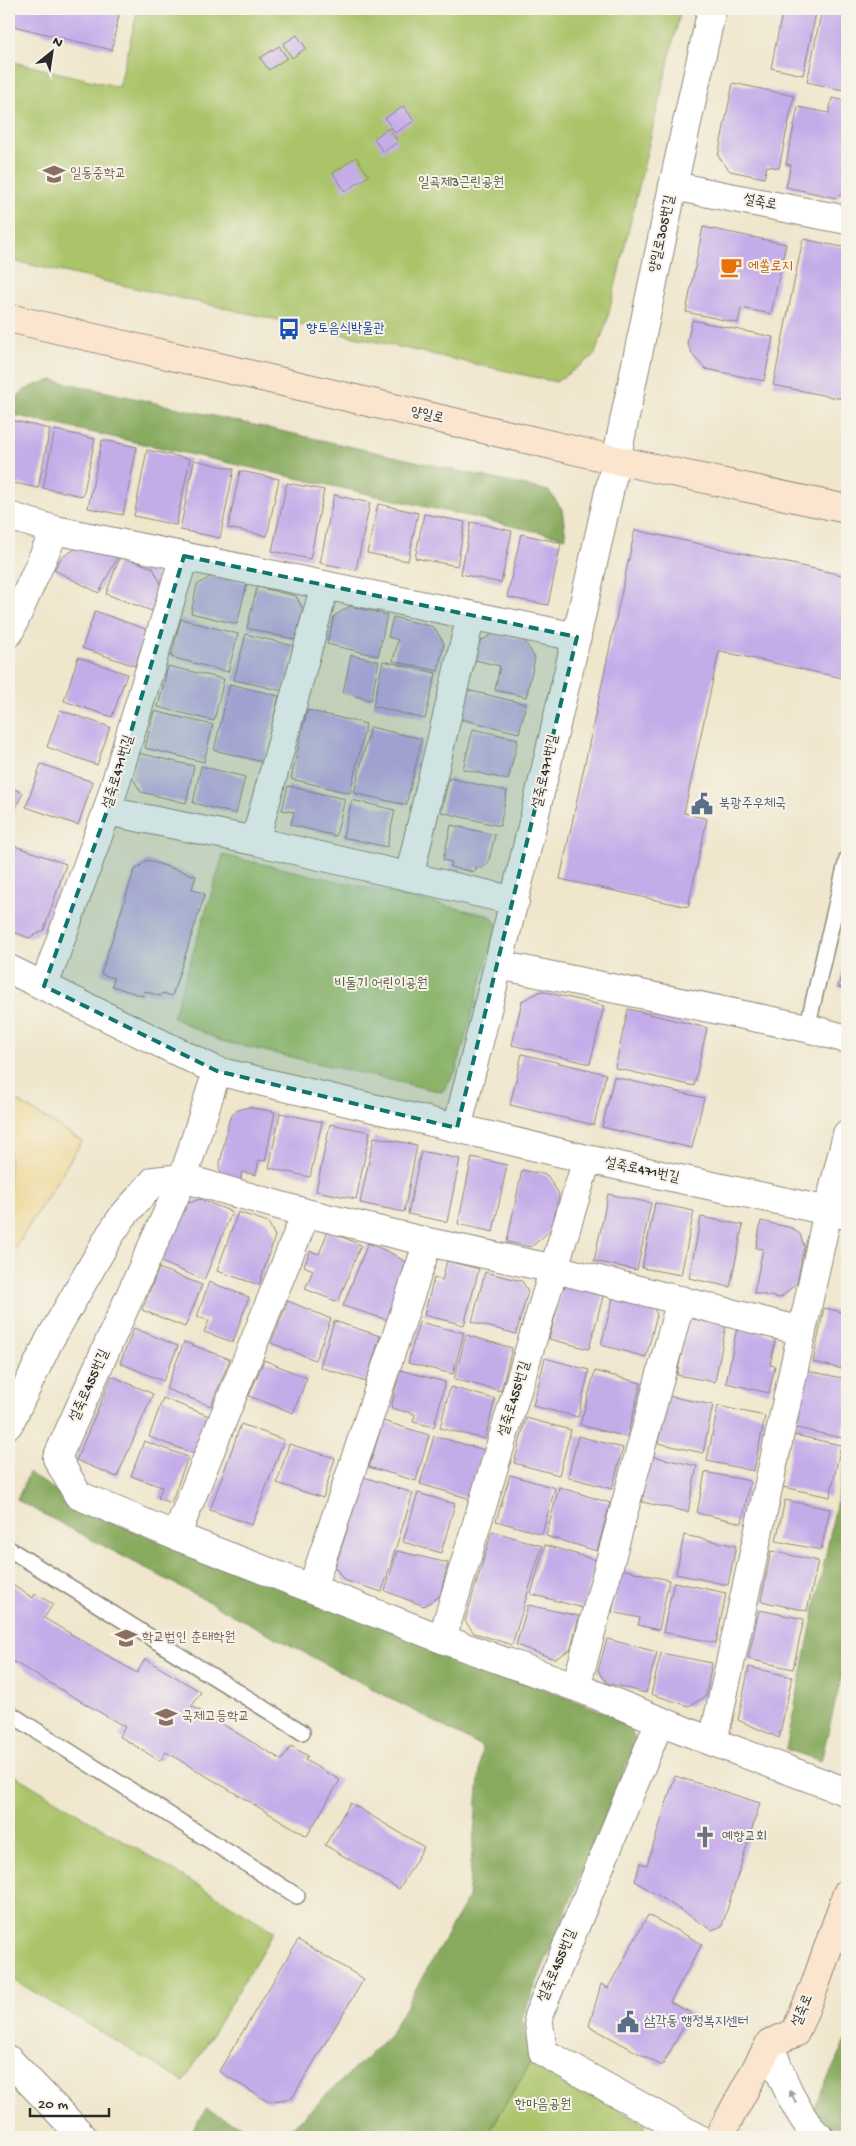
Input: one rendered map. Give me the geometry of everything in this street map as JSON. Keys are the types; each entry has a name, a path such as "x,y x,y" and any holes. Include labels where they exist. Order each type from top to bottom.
{"main road":[{"name":"양일로","path":"9,318 616,460 847,509"},
{"name":"설죽로","path":"770,2043 795,2033 815,1984 847,1893"},
{"path":"719,2137 770,2043"}],"street":[{"name":"양일로305번길","path":"616,460 712,9"},
{"name":"설죽로","path":"673,186 847,220"},
{"name":"설죽로471번길","path":"457,1128 515,901 578,637 616,460"},
{"path":"9,516 55,530 578,637"},
{"path":"9,633 55,530"},
{"name":"설죽로471번길","path":"44,986 108,811 184,556"},
{"path":"255,841 325,585"},
{"path":"409,877 471,615"},
{"path":"108,811 255,841 515,901"},
{"path":"499,965 807,1028 847,1039"},
{"name":"설죽로471번길","path":"9,969 217,1071 587,1159 838,1213"},
{"path":"183,1178 217,1071"},
{"path":"713,1742 802,1332 838,1213 847,1134"},
{"name":"설죽로455번길","path":"442,1639 587,1159"},
{"path":"9,1424 49,1341 110,1234 154,1181 183,1178 306,1213 428,1242 555,1268 802,1332"},
{"name":"설죽로455번길","path":"183,1178 57,1458 78,1494 176,1536 442,1639 576,1687 713,1742 847,1792"},
{"path":"176,1536 306,1213"},
{"path":"312,1588 428,1242"},
{"path":"576,1687 681,1300"},
{"name":"설죽로455번길","path":"660,1721 538,2016 543,2052 696,2137"},
{"path":"770,2043 776,2067 815,2133 820,2137"},
{"path":"9,2060 83,2137"}],"lane":[{"path":"807,1028 847,859"},
{"path":"9,1549 302,1732"},
{"path":"9,1712 297,1896"}],"highlighted area":[{"path":"184,556 577,637 457,1128 217,1071 44,986 107,811"}],"green space":[{"name":"일곡제3근린공원","path":"138,9 681,9 606,325 594,356 556,382 9,260 9,61 119,87"},
{"path":"53,380 549,491 562,509 566,538 9,414 15,399 25,390"},
{"name":"비둘기 어린이공원","path":"223,855 491,916 497,925 456,1071 442,1092 221,1041 173,1018"},
{"path":"847,1451 847,1654 821,1761 786,1749"},
{"path":"29,1473 93,1515 625,1720 636,1741 522,2018 532,2061 486,2137 282,2137 388,2037 468,1898 482,1747 17,1500"},
{"path":"9,1772 274,1931 184,2082 9,1977"},
{"path":"847,2039 847,2127 836,2128 811,2123 814,2106"},
{"name":"한마음공원","path":"532,2061 644,2124 646,2137 486,2137"},
{"path":"206,2109 263,2137 188,2137"}],"sand":[{"path":"9,1096 82,1141 9,1258"}],"building":[{"path":"9,9 120,9 112,50 9,25"},
{"path":"783,9 816,13 803,75 771,68"},
{"path":"822,9 847,9 847,91 807,82"},
{"path":"297,35 306,48 292,58 283,44"},
{"path":"279,46 287,58 269,70 260,58"},
{"path":"733,83 794,96 779,168 767,166 764,178 730,171 718,156"},
{"path":"832,98 847,101 846,190 836,198 786,187 791,165 786,164 798,107 829,113"},
{"path":"404,106 414,121 395,133 385,118"},
{"path":"389,128 398,142 383,152 374,138"},
{"path":"356,157 369,176 345,191 333,173"},
{"path":"703,227 786,244 771,314 741,308 738,323 686,312"},
{"path":"803,239 847,248 847,400 773,385"},
{"path":"692,320 773,337 764,381 706,369 694,357 687,343"},
{"path":"11,420 50,429 38,488 9,482 9,430"},
{"path":"55,430 95,439 83,496 43,488"},
{"path":"102,440 137,447 123,515 88,508"},
{"path":"147,450 190,459 176,525 134,516"},
{"path":"194,460 234,469 220,538 180,530"},
{"path":"240,471 279,479 267,536 228,528"},
{"path":"287,483 324,490 310,559 272,551"},
{"path":"334,495 370,503 356,570 320,563"},
{"path":"378,504 418,513 408,561 367,553"},
{"path":"424,514 465,522 457,566 415,558"},
{"path":"471,522 512,531 501,583 461,574"},
{"path":"635,530 847,576 847,679 719,651 684,813 707,819 688,907 560,879"},
{"path":"521,534 561,543 548,605 507,597"},
{"path":"75,549 101,551 117,558 99,593 54,570 61,558"},
{"path":"120,556 153,568 162,586 152,611 106,594"},
{"path":"213,575 247,583 237,624 191,613 197,585"},
{"path":"257,587 296,596 303,609 296,640 247,628"},
{"path":"350,606 387,615 378,656 327,644 334,616"},
{"path":"95,611 148,630 135,666 82,648"},
{"path":"393,617 434,627 444,643 438,671 393,661 398,640 388,637"},
{"path":"181,619 238,634 228,672 171,657"},
{"path":"494,633 524,640 535,658 526,697 495,690 500,666 475,660 479,642"},
{"path":"246,634 294,646 283,691 234,680"},
{"path":"351,655 379,661 371,700 343,693"},
{"path":"78,657 127,674 112,717 64,701"},
{"path":"383,661 436,673 425,719 373,706"},
{"path":"168,666 224,679 214,721 158,707"},
{"path":"230,684 279,696 263,762 214,750"},
{"path":"467,690 526,704 519,733 461,719"},
{"path":"60,710 110,727 97,765 47,747"},
{"path":"307,710 366,724 350,793 291,779"},
{"path":"154,711 213,725 204,762 145,748"},
{"path":"370,727 422,739 406,805 354,793"},
{"path":"473,729 518,739 508,780 463,769"},
{"path":"138,753 194,766 186,803 141,792 132,777"},
{"path":"41,764 93,782 78,825 26,807"},
{"path":"201,766 245,777 236,814 193,803"},
{"path":"449,778 507,791 500,826 441,812"},
{"path":"9,786 23,793 9,821"},
{"path":"288,786 345,799 336,836 291,825 294,812 282,810"},
{"path":"352,800 395,810 387,847 343,837"},
{"path":"451,825 495,835 488,864 481,868 476,867 475,872 450,867 452,862 443,860"},
{"path":"9,844 66,864 44,930 29,938 9,930"},
{"path":"147,860 196,876 192,889 205,894 172,996 162,993 161,996 144,991 143,996 112,986 114,978 101,974 134,871"},
{"path":"847,953 847,989 838,987"},
{"path":"541,991 604,1006 590,1064 512,1045 522,1001"},
{"path":"628,1009 707,1028 694,1086 615,1068"},
{"path":"522,1054 606,1074 594,1125 510,1105"},
{"path":"614,1077 704,1098 692,1148 602,1127"},
{"path":"248,1107 275,1112 265,1161 259,1160 256,1175 242,1172 240,1181 223,1177 219,1168 229,1120 235,1111"},
{"path":"280,1113 322,1122 310,1177 269,1168"},
{"path":"330,1124 370,1132 356,1199 316,1191"},
{"path":"374,1137 417,1145 404,1212 360,1203"},
{"path":"421,1151 460,1159 447,1222 408,1214"},
{"path":"472,1157 507,1165 493,1232 458,1224"},
{"path":"522,1170 547,1175 559,1194 552,1229 531,1247 507,1242"},
{"path":"608,1194 651,1203 637,1270 594,1261"},
{"path":"200,1199 232,1212 204,1280 161,1262 184,1205"},
{"path":"655,1203 694,1211 681,1275 642,1268"},
{"path":"238,1212 268,1222 275,1236 259,1285 217,1271"},
{"path":"701,1217 743,1225 730,1287 689,1278"},
{"path":"761,1221 792,1228 800,1234 804,1246 797,1283 780,1298 754,1293 763,1249 756,1248"},
{"path":"328,1231 361,1245 338,1302 305,1289 313,1270 304,1266 310,1251 319,1254"},
{"path":"368,1243 406,1262 388,1320 343,1306"},
{"path":"447,1261 479,1269 464,1325 424,1315 434,1278 442,1280"},
{"path":"159,1268 202,1285 185,1327 142,1310"},
{"path":"485,1272 522,1281 528,1291 516,1334 472,1322"},
{"path":"209,1282 249,1297 233,1342 204,1332 209,1320 197,1317"},
{"path":"571,1284 604,1293 589,1349 549,1339 562,1289"},
{"path":"614,1294 651,1304 657,1314 646,1357 601,1345"},
{"path":"288,1301 331,1319 315,1360 271,1343"},
{"path":"824,1308 847,1313 847,1370 813,1362"},
{"path":"689,1318 726,1325 715,1382 677,1375"},
{"path":"334,1321 380,1336 366,1382 320,1367"},
{"path":"419,1322 464,1333 453,1374 408,1363"},
{"path":"134,1328 178,1346 163,1381 120,1363"},
{"path":"737,1328 776,1336 770,1365 775,1366 769,1393 726,1383"},
{"path":"466,1335 512,1348 501,1391 454,1379"},
{"path":"184,1342 230,1359 211,1406 166,1389"},
{"path":"545,1358 589,1370 578,1417 533,1406"},
{"path":"264,1360 307,1378 293,1413 249,1396"},
{"path":"400,1370 445,1382 434,1427 413,1422 415,1414 391,1408"},
{"path":"595,1371 641,1383 627,1437 580,1425"},
{"path":"808,1371 847,1379 847,1412 842,1438 796,1428"},
{"path":"112,1376 153,1394 117,1477 76,1460"},
{"path":"450,1387 495,1399 485,1439 440,1428"},
{"path":"668,1396 713,1405 703,1453 658,1443"},
{"path":"163,1398 209,1416 195,1454 149,1437"},
{"path":"718,1406 765,1416 754,1471 707,1461"},
{"path":"526,1418 571,1430 559,1475 514,1463"},
{"path":"383,1421 429,1435 416,1481 369,1467"},
{"path":"241,1424 284,1440 252,1525 210,1510"},
{"path":"794,1435 841,1445 830,1497 783,1487"},
{"path":"434,1436 485,1450 471,1499 420,1484"},
{"path":"578,1436 623,1448 612,1489 568,1477"},
{"path":"144,1441 188,1457 171,1503 158,1498 162,1487 131,1476"},
{"path":"289,1444 335,1458 323,1498 277,1483"},
{"path":"651,1456 697,1466 688,1512 642,1502"},
{"path":"705,1472 750,1481 742,1523 697,1513"},
{"path":"510,1475 555,1488 542,1534 496,1521"},
{"path":"364,1477 413,1493 382,1592 344,1580 335,1567"},
{"path":"559,1487 610,1503 597,1551 546,1536"},
{"path":"418,1493 455,1504 441,1553 403,1542"},
{"path":"785,1500 830,1509 821,1550 776,1541"},
{"path":"492,1531 542,1546 512,1645 474,1633 465,1621"},
{"path":"684,1535 736,1546 728,1585 676,1574"},
{"path":"545,1545 596,1560 583,1608 531,1594"},
{"path":"397,1551 448,1563 440,1596 424,1606 385,1591"},
{"path":"771,1551 818,1561 807,1611 761,1601"},
{"path":"621,1569 669,1580 659,1630 638,1625 640,1618 612,1612"},
{"path":"674,1582 726,1593 716,1643 663,1632"},
{"path":"9,1583 33,1598 35,1594 53,1604 44,1618 137,1673 145,1659 201,1692 192,1706 282,1760 291,1746 308,1756 305,1760 340,1780 307,1836 166,1752 160,1761 119,1736 125,1727 9,1659"},
{"path":"528,1605 579,1616 571,1649 555,1659 516,1645"},
{"path":"759,1610 804,1619 793,1669 748,1659"},
{"path":"607,1639 657,1652 646,1693 607,1683 598,1671"},
{"path":"661,1653 712,1663 706,1696 689,1706 651,1694"},
{"path":"749,1667 792,1677 779,1738 738,1720"},
{"path":"675,1776 760,1803 722,1926 712,1930 635,1881 640,1863 647,1865"},
{"path":"350,1803 424,1847 399,1889 325,1845"},
{"path":"648,1915 702,1944 670,2002 691,2013 662,2066 589,2026 601,1984 608,1988"},
{"path":"298,1940 364,1979 292,2098 268,2102 219,2071"}],"place":[{"name":"일동중학교","path":"54,174"},
{"name":"에쏠로지","path":"731,267"},
{"name":"향토음식박물관","path":"289,329"},
{"name":"북광주우체국","path":"702,804"},
{"name":"학교법인 춘태학원","path":"126,1638"},
{"name":"국제고등학교","path":"166,1717"},
{"name":"예향교회","path":"705,1837"},
{"name":"삼각동 행정복지센터","path":"628,2022"}]}
